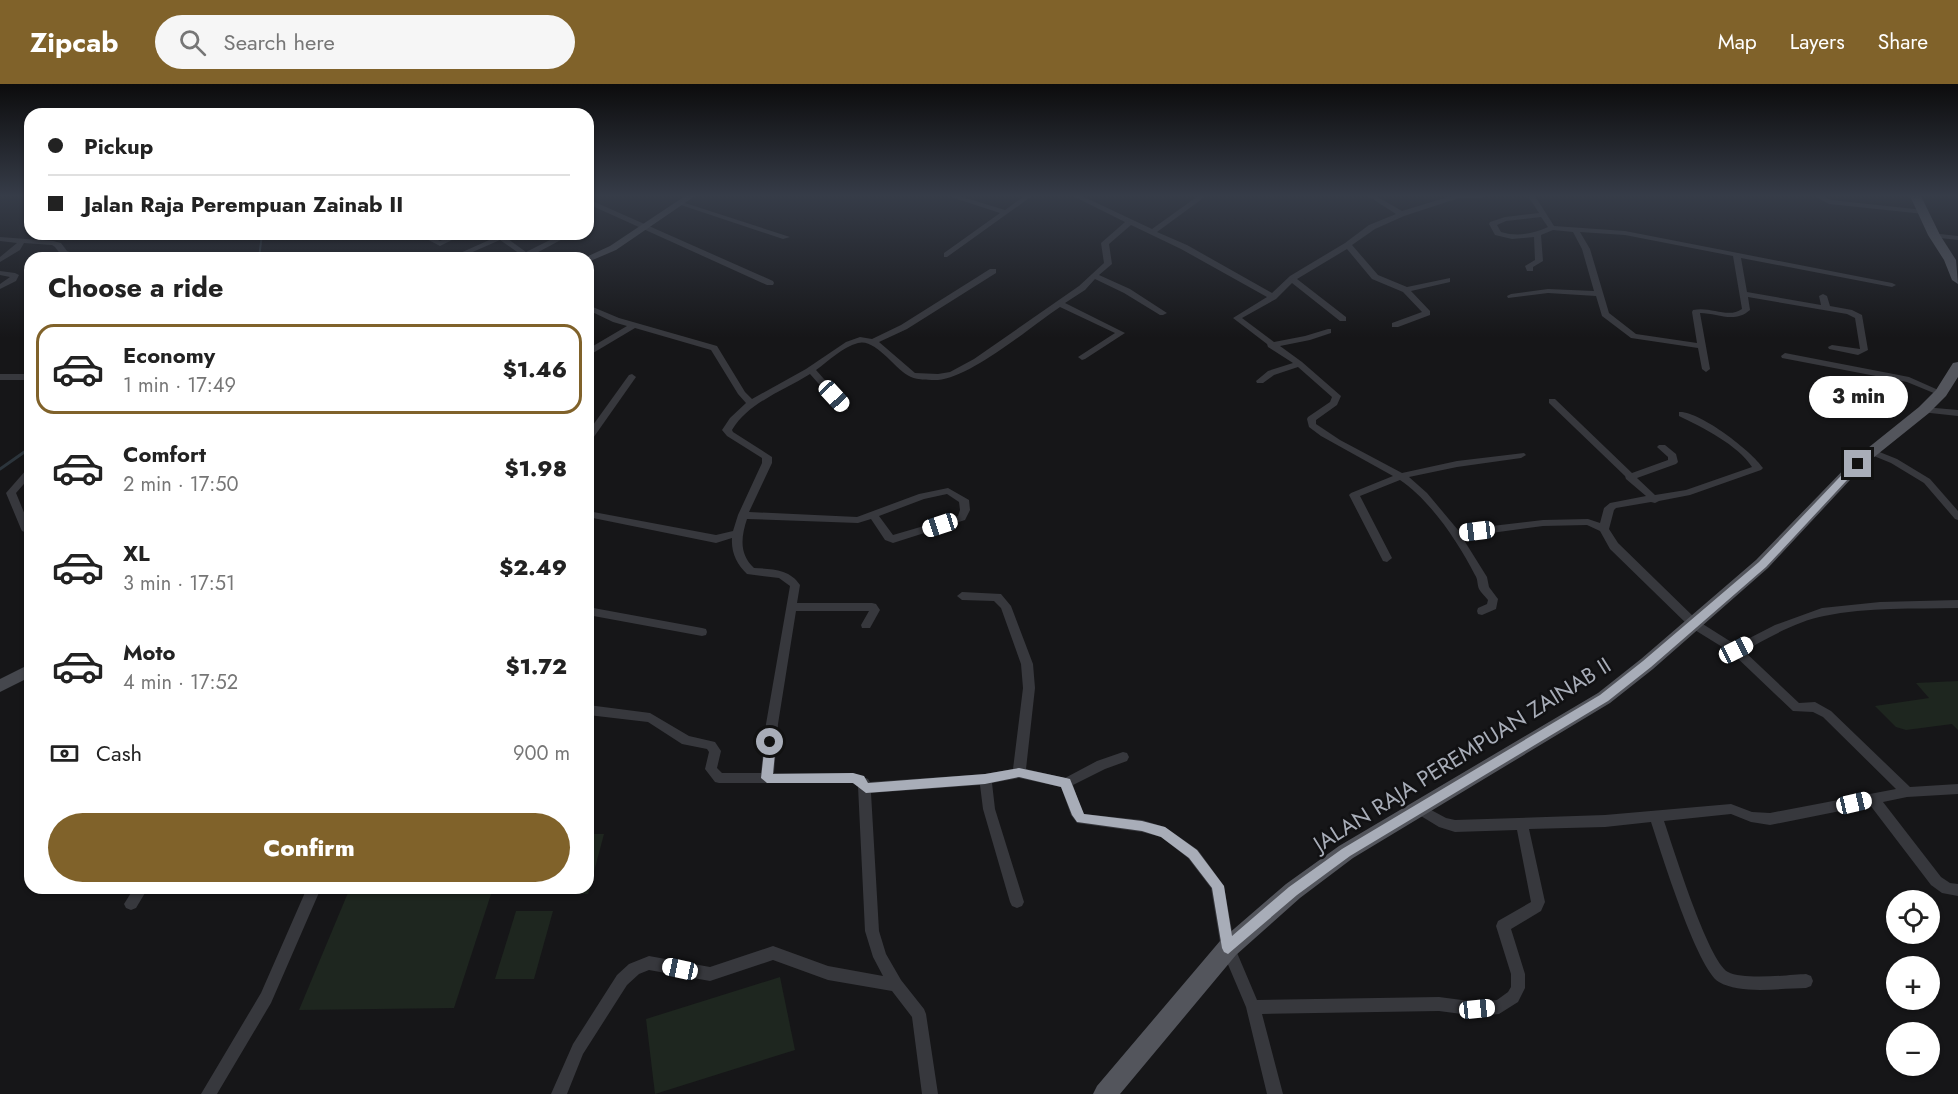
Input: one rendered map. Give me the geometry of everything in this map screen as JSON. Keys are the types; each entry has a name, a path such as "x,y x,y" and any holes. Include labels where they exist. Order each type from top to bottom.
{"main road":[{"path":"1941,243 1953,256 1958,280"},
{"name":"JALAN RAJA PEREMPUAN ZAINAB II","path":"1105,1094 1228,948 1293,891 1338,858 1604,698 1647,664 1762,564 1858,464 1924,410 1941,393 1958,366"}],"street":[{"path":"0,260 20,243"},
{"path":"466,252 484,243"},
{"path":"531,252 549,243"},
{"path":"594,256 620,243"},
{"path":"681,243 770,283"},
{"path":"947,255 963,243"},
{"path":"767,778 772,724 795,585 791,579 783,575 751,571 738,556 736,534 767,463 767,457 730,434 727,430 731,422 752,404 811,370 854,341 865,339 873,342 913,375 924,377 948,375 977,361 1060,304 1094,276 1108,264 1105,243"},
{"path":"1173,243 1273,297"},
{"path":"1350,243 1292,279 1273,297 1237,318 1299,364 1337,396 1334,403 1311,419 1312,425 1338,445 1399,475 1415,486 1455,534 1482,577 1484,588 1493,599 1492,606 1482,611"},
{"path":"1530,269 1529,266 1539,260 1538,243"},
{"path":"1583,243 1605,314 1620,323 1630,334 1700,346"},
{"path":"1677,243 1892,285"},
{"path":"1348,245 1375,277 1406,290 1427,315 1395,325"},
{"path":"1706,369 1700,346 1696,311 1739,315 1746,310 1737,255"},
{"path":"873,342 904,327 993,271"},
{"path":"0,273 15,275 13,279 0,287"},
{"path":"1094,276 1127,291 1163,313"},
{"path":"1292,279 1343,319"},
{"path":"1406,290 1447,280"},
{"path":"1511,296 1548,291 1599,294"},
{"path":"1744,294 1849,312 1859,317 1864,350 1858,352 1832,347"},
{"path":"1823,296 1826,308"},
{"path":"1060,304 1121,333 1082,357"},
{"path":"594,309 634,326 714,348 742,394 752,404"},
{"path":"594,349 634,326"},
{"path":"1271,345 1328,331"},
{"path":"1785,356 1909,380 1941,393"},
{"path":"1260,381 1271,373 1299,364"},
{"path":"811,370 846,408"},
{"path":"0,377 24,377"},
{"path":"594,431 632,377"},
{"path":"1552,401 1655,500"},
{"path":"1924,410 1958,413"},
{"path":"1604,529 1609,508 1614,505 1686,494 1758,468 1749,457 1699,422 1682,414"},
{"path":"1629,477 1673,462 1673,456 1662,447"},
{"path":"1872,452 1894,461 1927,480 1958,517"},
{"path":"1387,558 1354,495 1399,475 1432,467 1521,455"},
{"path":"24,478 12,493 24,524"},
{"path":"743,514 850,520 874,516 922,496 948,491 964,500 965,510 962,518 893,539 889,538 874,516"},
{"path":"594,518 716,539 736,534"},
{"path":"1455,534 1543,523 1588,522 1604,529 1614,546 1693,623 1736,650 1797,708 1815,707 1827,714 1907,792"},
{"path":"962,596 997,597 1006,606 1027,663 1029,688 1019,772"},
{"path":"1736,650 1779,628 1822,612 1880,606 1958,604"},
{"path":"792,607 873,607 875,610 866,625"},
{"path":"594,612 702,632"},
{"path":"0,686 24,673"},
{"path":"594,711 650,718 686,741 711,745 715,751 711,770 719,778 853,778 860,780 866,788 872,931 880,957 896,985 919,1014 930,1094"},
{"path":"866,788 985,779 1019,772 1066,783 1101,765 1123,757"},
{"path":"985,779 989,809 1017,902"},
{"path":"1066,783 1077,815 1082,819 1142,826 1165,833 1193,854 1217,886 1228,948 1253,1007 1275,1094"},
{"path":"1420,809 1443,823 1455,826 1522,825 1656,817 1731,809 1751,817 1770,819 1907,792 1958,789"},
{"path":"1873,799 1936,881 1947,889 1958,890"},
{"path":"1656,817 1685,899 1713,966 1720,976 1733,980 1806,981"},
{"path":"1253,1007 1439,1004 1477,1009 1499,1007 1507,1003 1518,988 1518,975 1503,926 1536,907 1538,902 1522,825"},
{"path":"131,904 137,894"},
{"path":"209,1094 266,998 311,894"},
{"path":"560,1094 571,1062 610,999 627,973 641,965 658,964 710,974 772,953 828,973 896,985"}],"shaded area":[{"path":"1958,681 1958,730 1952,724 1906,730 1896,727 1875,706 1929,698 1916,683"},
{"path":"594,834 604,834 594,872"},
{"path":"347,894 491,894 454,1008 299,1010"},
{"path":"516,911 553,911 534,979 495,979"},
{"path":"780,977 795,1050 655,1094 646,1019"}],"waterway":[{"path":"260,252 261,243"},
{"path":"0,469 24,452"}],"route":[{"path":"770,742 767,778 853,778 864,783 866,788 985,779 1019,772 1066,783 1077,815 1082,819 1142,826 1165,833 1193,854 1217,886 1228,948 1293,891 1346,852 1604,698 1647,664 1762,564 1858,464"}]}
